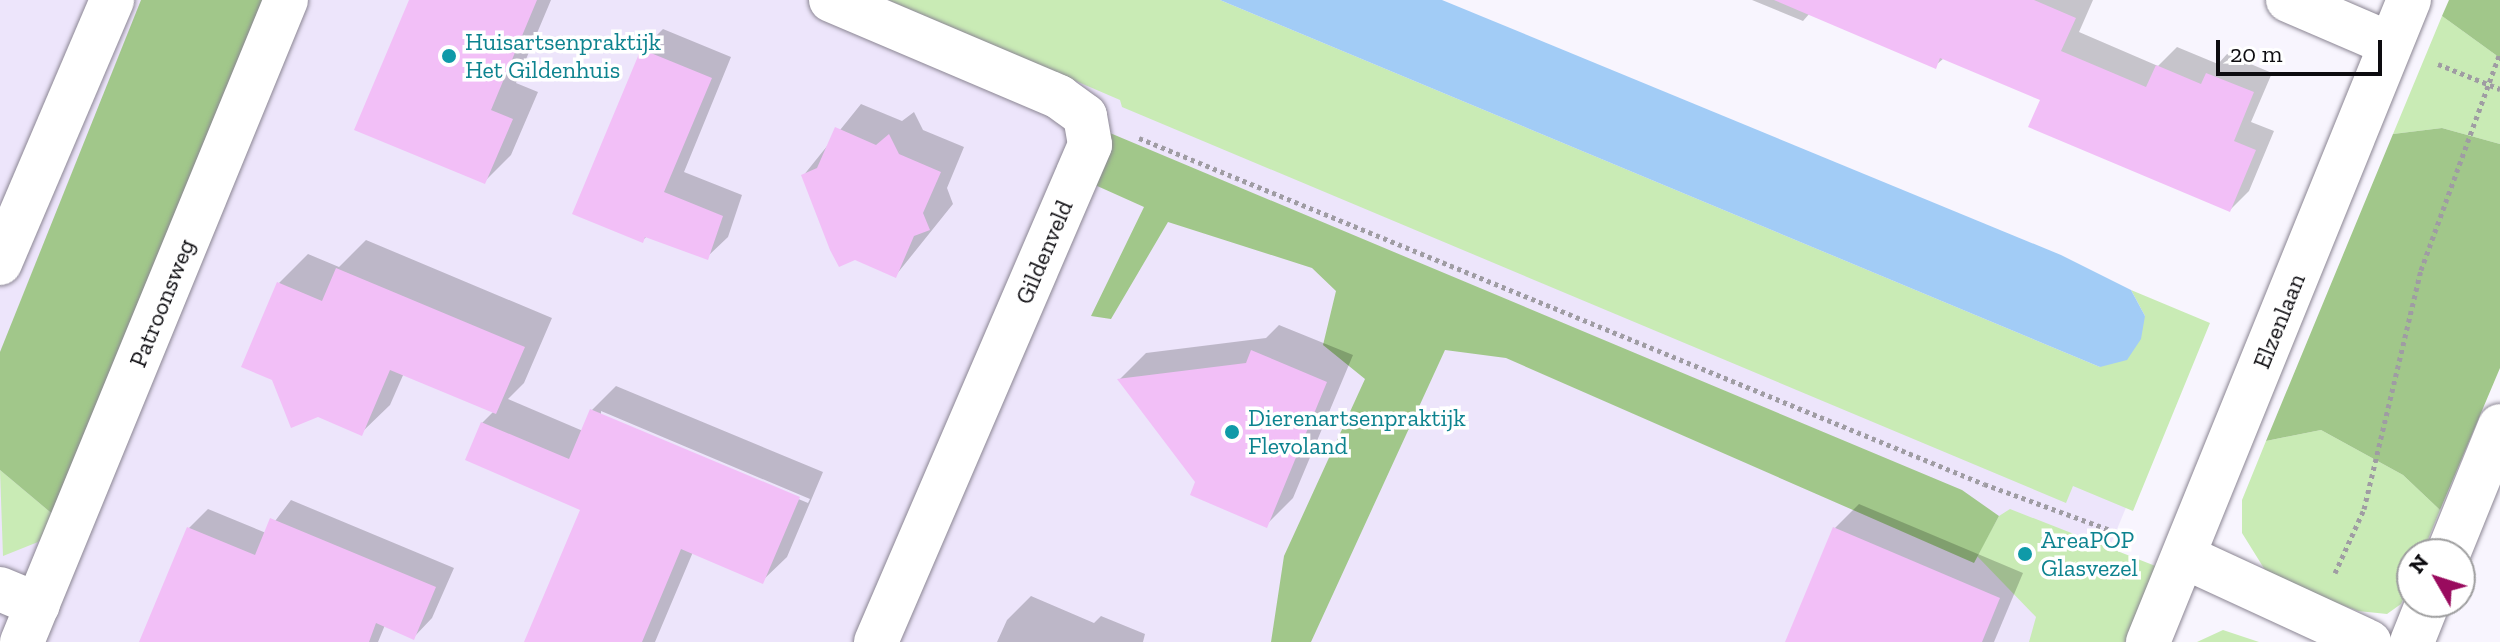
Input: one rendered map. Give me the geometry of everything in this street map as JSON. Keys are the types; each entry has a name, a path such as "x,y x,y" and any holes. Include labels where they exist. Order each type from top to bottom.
{"street":[{"path":"0,263 112,0"},
{"name":"Patroonsweg","path":"20,612 286,0"},
{"path":"831,0 1059,97 1085,116"},
{"path":"2288,0 2390,44"},
{"name":"Elzenlaan","path":"2148,642 2409,0"},
{"name":"Gildenveld","path":"876,642 1090,145 1085,116"},
{"path":"2454,538 2500,426"},
{"path":"2185,557 2369,642"},
{"path":"2412,642 2422,618"}],"path":[{"path":"2390,44 2500,89"},
{"path":"2316,619 2364,509 2421,270 2500,53"},
{"path":"1085,116 1984,484 2185,557"}],"shaded area":[{"path":"0,0 1060,0 2145,462 2070,642 0,642"}],"green space":[{"path":"141,0 272,0 56,517 0,470 0,352"},
{"path":"888,0 1220,0 2100,367 2145,316 2131,290 2210,323 2133,511 2073,486 2066,503 1122,107 1120,100"},
{"path":"2449,0 2500,0 2500,58 2442,16"},
{"path":"2442,16 2500,58 2500,144 2442,128 2393,134"},
{"path":"2442,128 2500,144 2500,368 2440,510 2403,475 2321,430 2266,441 2393,134"},
{"path":"1110,133 1962,490 1999,516 1974,563 1506,358 1445,350 1311,642 1271,642 1284,556 1365,379 1323,345 1336,291 1312,268 1168,222 1111,319 1091,316 1144,207 1095,185"},
{"path":"2321,430 2403,475 2440,510 2429,538 2396,538 2396,608 2387,614 2358,611 2270,578 2242,533 2242,500 2266,441"},
{"path":"0,470 56,517 38,542 3,556"},
{"path":"2010,509 2158,567 2125,642 2029,642 2036,617 1977,556 1999,516"},
{"path":"2223,630 2259,642 2197,642"}],"water":[{"path":"1220,0 1442,0 2061,255 2131,290 2145,316 2141,339 2127,360 2100,367"}],"building":[{"name":"Huisartsenpraktijk Het Gildenhuis","path":"409,0 537,0 491,110 513,119 485,184 354,130"},
{"path":"1774,0 2034,0 2076,18 2061,51 2146,87 2156,65 2201,84 2206,73 2254,92 2234,141 2256,150 2230,212 2028,127 2040,100 1940,58 1936,69"},
{"path":"641,49 712,78 664,192 723,216 708,260 645,237 643,243 572,214"},
{"path":"835,127 876,145 889,134 899,154 941,172 923,213 930,230 914,236 896,278 855,260 839,267 830,250 801,175 817,168"},
{"path":"336,268 525,347 496,414 390,370 362,436 318,417 291,428 272,380 241,367 277,282 322,301"},
{"name":"Dierenartsenpraktijk Flevoland","path":"1251,350 1327,382 1267,528 1190,495 1195,482 1117,379 1246,363"},
{"path":"590,409 800,497 763,584 681,549 642,642 524,642 580,510 465,460 481,422 569,459"},
{"path":"270,518 436,587 414,640 376,623 369,642 139,642 187,527 255,555"},
{"path":"1833,527 2000,598 1982,642 1785,642"}],"place":[{"name":"Huisartsenpraktijk Het Gildenhuis","path":"449,56"},
{"name":"Dierenartsenpraktijk Flevoland","path":"1232,432"},
{"name":"AreaPOP Glasvezel","path":"2025,554"}]}
